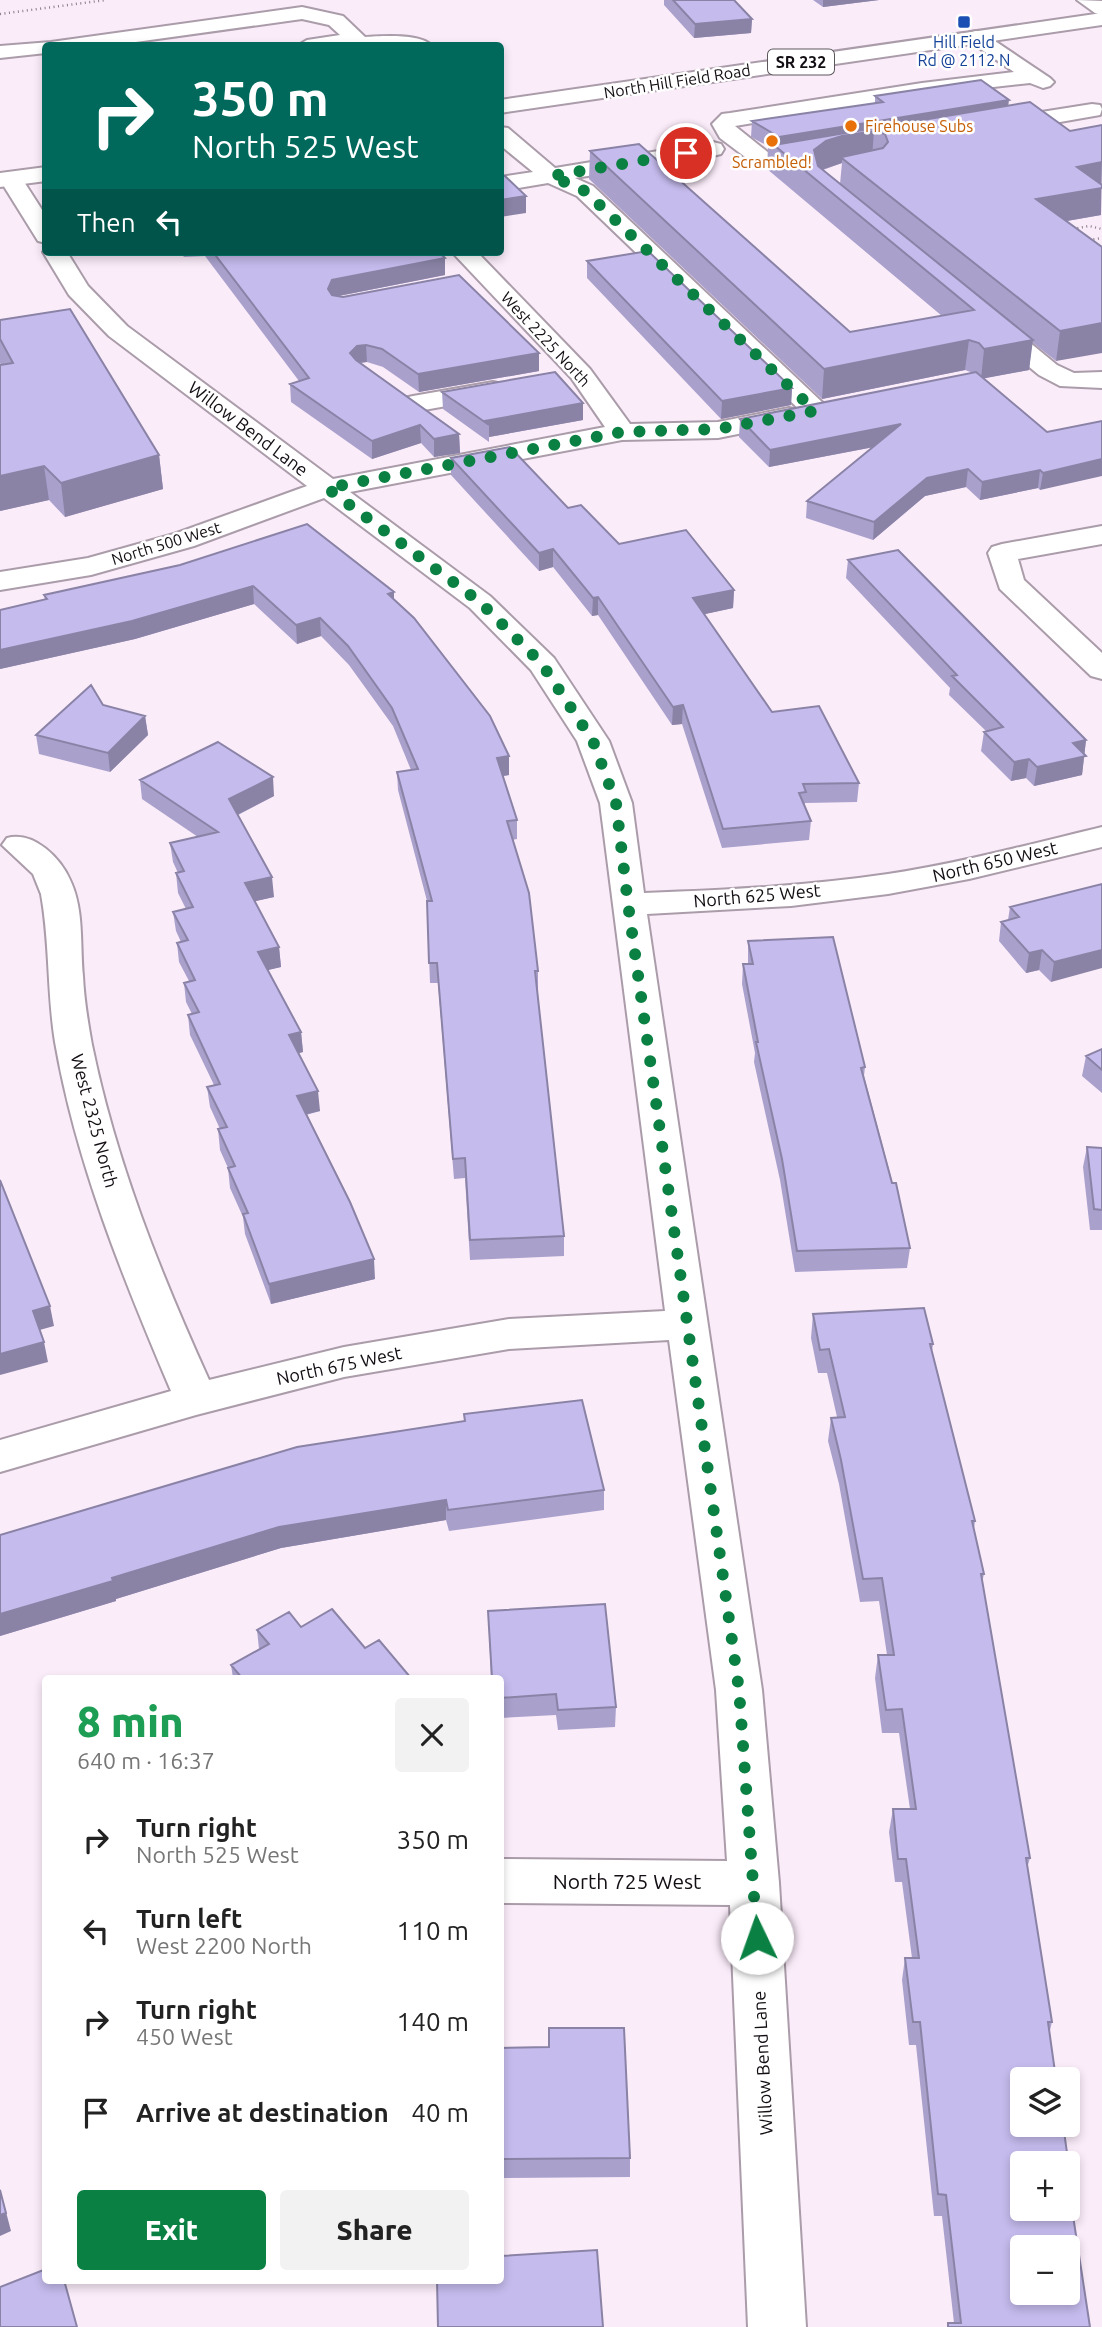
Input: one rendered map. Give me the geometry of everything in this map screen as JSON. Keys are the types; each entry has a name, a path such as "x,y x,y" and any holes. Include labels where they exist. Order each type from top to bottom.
{"street":[{"path":"1087,0 1102,9"},
{"path":"320,15 348,2"},
{"path":"106,42 134,40 281,15 320,15 336,20 356,39"},
{"name":"North Hill Field Road","path":"504,106 1102,19"},
{"path":"976,37 1034,76 1097,113"},
{"path":"299,41 356,39 394,42"},
{"path":"0,52 42,47"},
{"path":"841,153 787,161 765,161 729,133 723,124 730,119 851,100 1034,76"},
{"path":"851,100 873,117"},
{"path":"975,130 1097,113"},
{"path":"504,136 551,176 585,191 815,411"},
{"path":"994,149 1049,140"},
{"path":"504,183 713,149"},
{"path":"42,174 6,179 42,230"},
{"name":"Willow Bend Lane","path":"57,256 78,290 118,331 480,602 542,664 593,741 616,803 739,1690 754,1883 777,2327"},
{"name":"West 2225 North","path":"468,256 581,374 622,432"},
{"path":"461,282 488,277"},
{"path":"975,310 1048,370 1069,381 1102,380"},
{"path":"555,379 581,374"},
{"path":"488,457 404,397 517,386"},
{"name":"North 500 West","path":"0,581 91,566 184,540 327,488 622,432 718,429 843,405"},
{"path":"1102,535 1002,553 1010,583 1102,670"},
{"name":"North 650 West","path":"887,884 966,870 1102,837"},
{"name":"West 2325 North","path":"19,845 49,871 61,907 66,988 79,1074 117,1205 196,1399"},
{"name":"North 625 West","path":"628,904 887,884"},
{"name":"North 675 West","path":"0,1456 196,1399 344,1362 509,1334 687,1324"},
{"name":"North 725 West","path":"504,1881 754,1883"}],"path":[{"path":"0,14 106,0"},
{"path":"94,2 101,10"},
{"path":"29,10 35,18"},
{"path":"1063,228 1083,226 1102,229"},
{"path":"1071,234 1074,228 1083,226"},
{"path":"1084,240 1102,238"}],"building":[{"path":"673,0 734,0 752,19 695,24"},
{"path":"981,80 1009,100 779,137 752,121 883,102 875,96"},
{"path":"1030,102 1070,131 1102,125 1102,162 1077,167 1102,185 1102,188 1036,199 1102,247 1102,323 1060,331 843,159 842,157 883,148 888,142 885,134 874,131 842,136 826,141 814,150 818,166 1033,340 984,349 979,343 969,340 824,369 590,151 639,144 850,332 974,310 769,141 780,144"},
{"path":"504,176 505,176 526,196 504,199"},
{"path":"648,251 792,388 722,401 587,261"},
{"path":"216,256 443,256 445,258 332,280 328,289 332,295 343,297 459,275 539,353 418,374 382,349 357,346 350,353 356,360 459,434 434,439 420,425 372,441 290,384 309,378"},
{"path":"70,309 159,455 61,483 44,466 0,476 0,365 13,363 0,339 0,320"},
{"path":"555,372 583,403 485,421 489,425 442,392"},
{"path":"976,372 1047,432 1102,421 1102,459 1043,473 1040,470 982,482 968,469 927,478 874,522 807,501 901,424 770,450 740,419"},
{"path":"510,447 568,508 581,505 619,544 686,530 734,590 693,598 772,712 819,706 859,783 803,784 806,792 799,793 811,821 723,829 683,705 673,707 598,597 593,598 553,549 539,553 451,458"},
{"path":"307,524 394,592 388,594 414,618 490,716 509,756 497,758 517,820 507,821 529,893 564,1236 470,1240 465,1158 453,1159 437,963 429,963 427,901 432,901 397,772 418,769 392,708 348,646 320,618 296,625 253,586 132,621 0,650 0,610 47,599 44,595 180,565"},
{"path":"898,550 1086,740 1073,743 1086,756 1037,767 1029,759 1014,762 984,732 1003,727 952,676 957,675 848,560"},
{"path":"91,685 103,705 145,716 108,753 36,735"},
{"path":"218,742 273,777 229,799 272,877 245,883 279,947 258,952 301,1032 289,1035 318,1091 297,1096 350,1202 374,1259 269,1284 243,1214 248,1213 228,1168 235,1166 218,1129 227,1127 207,1087 220,1084 188,1015 199,1012 184,983 195,980 177,943 188,940 173,912 193,907 176,873 184,871 170,843 218,832 140,780"},
{"path":"1102,884 1102,950 1054,962 1042,950 1029,953 1001,922 1019,917 1010,907"},
{"path":"833,937 865,1067 861,1068 892,1183 896,1183 910,1248 797,1251 782,1159 756,1042 743,964 753,964 748,941"},
{"path":"1102,1049 1102,1070 1086,1056"},
{"path":"1087,1147 1102,1148 1102,1210 1094,1209"},
{"path":"0,1180 50,1306 33,1311 44,1342 0,1354"},
{"path":"924,1308 933,1344 930,1344 975,1521 972,1521 984,1574 981,1574 1030,1858 1026,1858 1052,2022 1048,2022 1054,2067 1010,2067 1010,2137 1065,2137 1067,2151 1010,2151 1010,2221 1074,2221 1076,2235 1010,2235 1010,2305 1080,2305 1080,2262 1090,2327 948,2327 948,2323 961,2323 946,2195 938,2194 920,2022 913,2022 905,1958 919,1958 906,1859 898,1859 893,1809 916,1809 902,1709 886,1710 878,1655 894,1655 882,1578 863,1579 831,1418 845,1417 829,1349 820,1350 813,1314"},
{"path":"582,1400 604,1490 448,1510 446,1500 279,1527 112,1578 113,1581 0,1614 0,1535 297,1447 465,1421 464,1414"},
{"path":"605,1604 616,1707 558,1710 556,1694 504,1698 504,1675 492,1675 488,1611"},
{"path":"332,1609 365,1648 379,1640 408,1675 239,1675 231,1665 269,1644 257,1630 289,1612 301,1627"},
{"path":"549,2028 624,2028 630,2158 504,2159 504,2048 549,2047"},
{"path":"0,2190 6,2213 0,2215"},
{"path":"597,2250 603,2327 438,2327 437,2284 504,2284 504,2256"},
{"path":"42,2271 42,2284 65,2284 77,2327 0,2327 0,2287"}],"place":[{"name":"Hill Field Rd @ 2112 N","path":"964,22"},
{"name":"Firehouse Subs","path":"851,126"},
{"name":"Scrambled!","path":"772,141"}],"route":[{"path":"686,153 551,176 585,191 815,411 718,429 622,432 327,488 480,602 542,664 593,741 616,803 739,1690 757,1938"}]}
